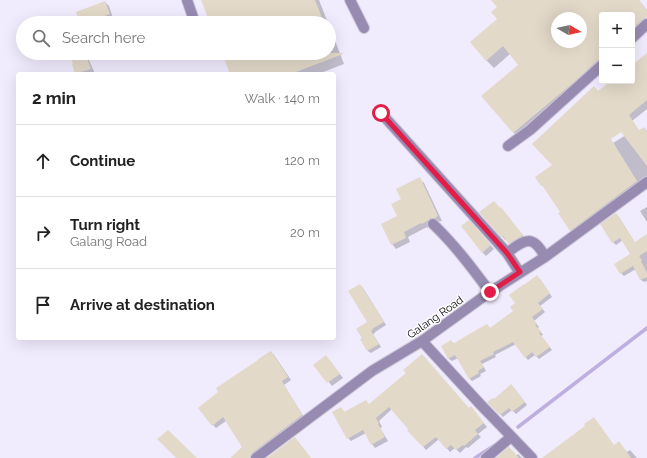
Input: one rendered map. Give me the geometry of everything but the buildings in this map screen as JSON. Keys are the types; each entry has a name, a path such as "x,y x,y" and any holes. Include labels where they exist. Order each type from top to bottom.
{"street":[{"path":"187,0 193,16"},
{"path":"350,0 364,28"},
{"path":"635,35 647,24"},
{"path":"508,146 530,130 599,68"},
{"path":"381,113 507,253 520,272"},
{"name":"Galang Road","path":"256,458 372,372 422,341 490,292 545,257 647,182"},
{"path":"433,224 447,237 465,258 490,292"},
{"path":"507,253 525,241 530,240 540,246 545,257"},
{"path":"422,341 532,458"},
{"path":"486,458 511,437"}],"waterway":[{"path":"518,427 647,328"},
{"path":"475,458 495,445"}],"route":[{"path":"381,113 507,253 520,272 490,292"}]}
